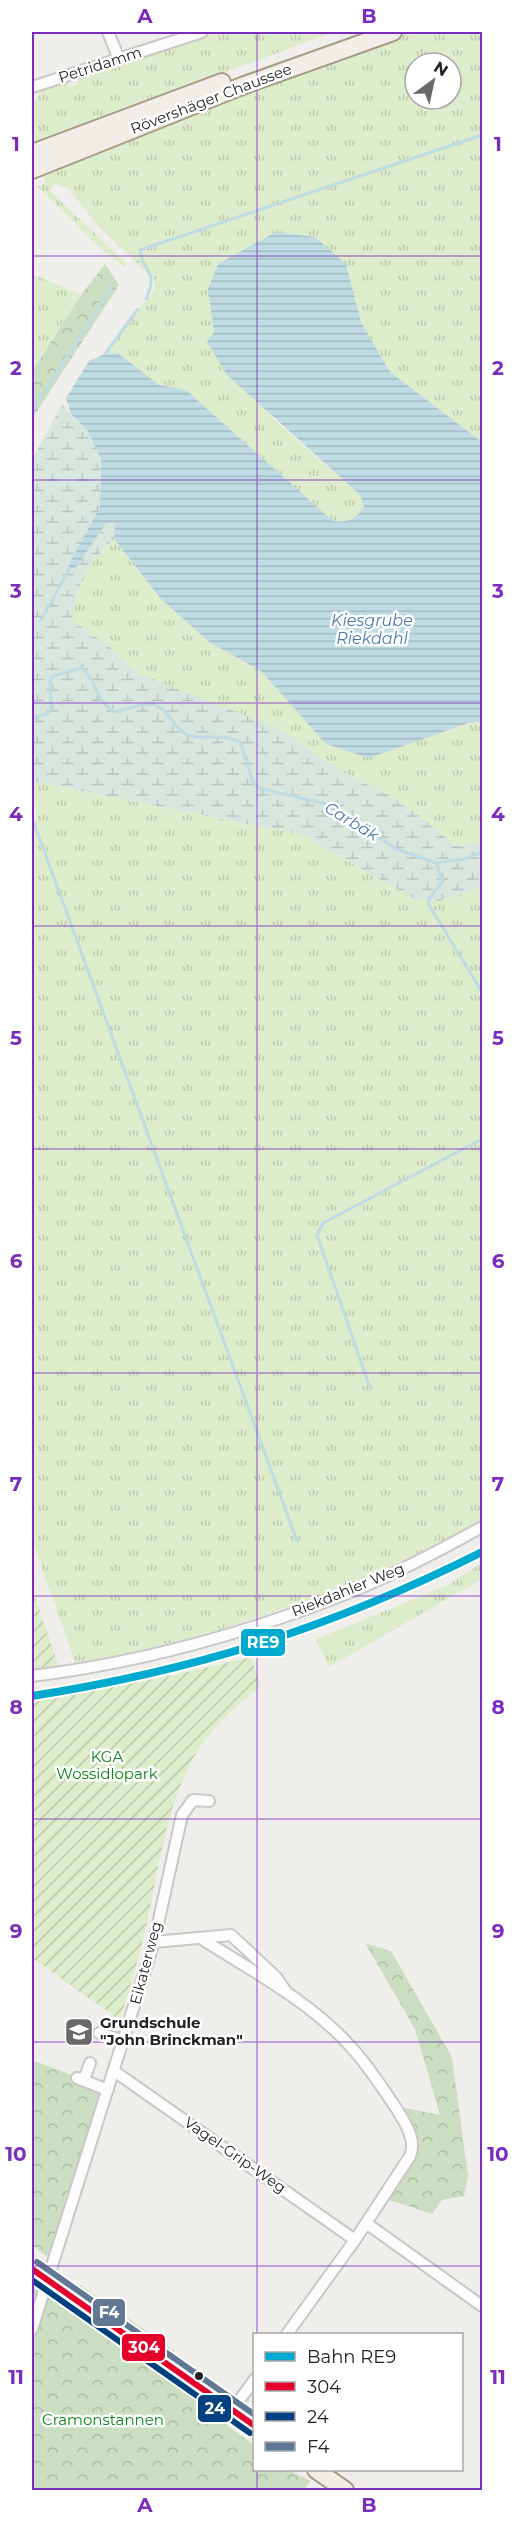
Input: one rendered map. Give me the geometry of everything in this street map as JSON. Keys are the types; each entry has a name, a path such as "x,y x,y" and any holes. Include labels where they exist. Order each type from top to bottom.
{"main road":[{"name":"Rövershäger Chaussee","path":"32,153 358,32"},
{"name":"Rövershäger Chaussee","path":"32,170 242,86 393,32"},
{"path":"32,2269 253,2425"},
{"path":"319,2471 345,2490"}],"street":[{"path":"108,32 119,59"},
{"name":"Petridamm","path":"32,87 202,32"},
{"name":"Riekdahler Weg","path":"32,1676 109,1664 193,1644 246,1628 348,1593 424,1558 483,1527"},
{"name":"Eikaterweg","path":"32,2329 154,1942 182,1815 193,1800 209,1801"},
{"path":"154,1942 224,1935 236,1938 276,1977 289,1995"},
{"path":"202,1939 289,1995 331,2027 351,2047 399,2113 412,2142 413,2150 410,2156 355,2240 288,2333"},
{"path":"99,2033 124,2041"},
{"path":"90,2062 80,2079 108,2090"},
{"name":"Vagel-Grip-Weg","path":"114,2071 355,2240"},
{"path":"366,2223 483,2306"},
{"path":"232,2410 253,2382"}],"green space":[{"path":"221,32 334,32 32,144 32,104 39,90 67,82 69,87 78,84 76,79"},
{"path":"405,32 482,32 482,442 390,372 361,322 346,264 209,289 214,333 272,418 360,495 364,507 361,511 347,521 333,521 186,390 159,385 118,353 105,354 154,291 155,280 99,227 68,188 54,184 50,191 128,265 124,267 93,242 38,187 45,183 44,172 344,52"},
{"path":"105,264 119,285 32,419 32,372 81,295"},
{"path":"32,274 81,295 32,372"},
{"path":"62,405 87,430 101,459 100,507 68,566 75,569 107,522 115,523 114,539 90,566 81,584 72,620 109,646 137,673 277,728 348,775 389,795 415,812 455,846 482,842 482,887 438,901 414,899 303,835 32,781 32,459"},
{"path":"114,539 161,599 209,642 261,671 327,744 482,722 482,842 455,846 415,812 389,795 192,696 137,673 109,646 72,620 85,575 96,558"},
{"path":"32,781 303,835 414,899 439,901 482,887 482,1521 435,1546 359,1581 309,1600 204,1635 76,1665 32,1540 32,822 37,820"},
{"path":"482,1563 482,1579 329,1667 316,1639 446,1586"},
{"path":"32,1588 59,1667 32,1670"},
{"name":"KGA Wossidlopark","path":"251,1657 261,1686 231,1712 204,1741 190,1764 175,1801 164,1840 142,1944 120,2020 32,1958 32,1700 161,1678"},
{"path":"365,1943 391,1951 452,2057 468,2176 464,2196 442,2200 432,2214 383,2198 410,2156 399,2107 440,2115 415,2029"},
{"path":"32,2060 106,2088 52,2250 46,2256 32,2245"},
{"name":"Cramonstannen","path":"32,2284 121,2349 150,2365 225,2418 227,2425 253,2444 253,2471 290,2471 311,2481 304,2490 32,2490"},
{"path":"80,2285 175,2351 173,2355 77,2287"}],"water":[{"name":"Kiesgrube Riekdahl","path":"276,232 315,237 346,264 361,322 390,372 482,442 482,722 468,723 369,758 326,744 261,671 209,642 161,599 114,539 115,523 107,522 75,569 68,566 100,507 101,459 87,430 71,414 66,398 89,361 105,354 118,353 159,385 186,390 333,521 351,519 358,515 364,507 360,495 227,375 207,342 214,332 208,289 218,264"}],"waterway":[{"path":"146,299 151,276 143,263 140,250 482,135"},
{"path":"32,411 112,286"},
{"path":"105,354 138,309"},
{"path":"41,620 70,568"},
{"name":"Carbäk","path":"32,718 47,714 51,710 50,681 53,676 81,668 90,678 102,701 115,712 151,704 162,710 185,734 198,737 221,737 241,743 253,783 259,788 326,804 397,849 436,863 465,859 482,852"},
{"path":"32,818 297,1541"},
{"path":"436,863 443,881 429,899 429,905 482,992"},
{"path":"369,1385 317,1235 323,1223 482,1139"}],"rail line":[{"name":"RE9","path":"32,1696 151,1673 263,1642 318,1624 372,1602 427,1579 482,1552"}],"transit line":[{"name":"F4","path":"37,2262 253,2414"},
{"name":"304","path":"32,2269 253,2425"},
{"name":"24","path":"32,2280 250,2433"}],"place":[{"name":"Grundschule \"John Brinckman\"","path":"79,2032"}]}
